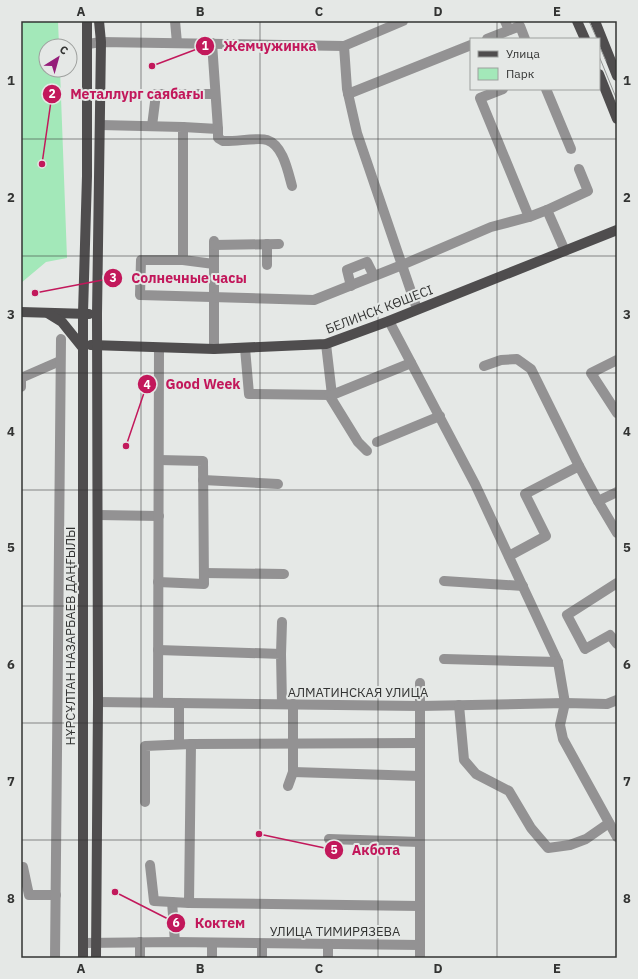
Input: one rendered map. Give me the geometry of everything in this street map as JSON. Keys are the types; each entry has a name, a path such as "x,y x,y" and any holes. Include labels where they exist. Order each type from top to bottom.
{"main road":[{"name":"НҰРСҰЛТАН НАЗАРБАЕВ ДАҢҒЫЛЫ","path":"83,958 83,313 88,176 87,21"},
{"path":"96,958 98,702 97,314 101,42 100,21"},
{"path":"577,21 585,38"},
{"path":"595,21 617,76"},
{"path":"600,76 617,119"},
{"name":"БЕЛИНСК КӨШЕСІ","path":"83,347 97,345 214,349 326,344 389,321 617,230"},
{"path":"21,312 97,314"},
{"path":"47,313 62,322 83,347"},
{"path":"82,702 98,702"}],"street":[{"path":"175,21 177,43"},
{"path":"88,44 101,42 344,46 402,21"},
{"path":"489,38 507,26 520,26 525,38"},
{"path":"212,44 218,138 223,141 267,140 274,144 283,155 292,186"},
{"path":"348,94 470,45"},
{"path":"344,46 348,94 357,133 417,309"},
{"path":"500,90 480,98 529,217"},
{"path":"546,90 571,150"},
{"path":"152,126 156,94 215,94"},
{"path":"100,125 218,129"},
{"path":"183,127 183,260"},
{"path":"214,264 183,260 141,260 140,295 314,300 402,266 491,227 529,217 547,210 588,191 579,169"},
{"path":"547,210 565,251"},
{"path":"214,349 214,243 279,244"},
{"path":"267,244 267,266"},
{"path":"351,286 347,270 367,262 374,276"},
{"path":"389,321 475,484 558,662 565,703 560,725 563,738 617,837"},
{"path":"55,958 61,339"},
{"path":"326,344 331,395 358,442 367,451"},
{"path":"158,702 159,348"},
{"path":"245,348 249,394 331,395 411,363"},
{"path":"484,366 501,360 517,359 531,369 579,466 617,533"},
{"path":"617,360 591,373 617,413"},
{"path":"21,387 21,378 60,361"},
{"path":"377,442 440,416"},
{"path":"158,582 204,584 203,461 159,460"},
{"path":"509,556 546,536 525,494 579,466"},
{"path":"203,480 278,484"},
{"path":"598,501 617,492"},
{"path":"98,516 159,516"},
{"path":"204,573 284,574"},
{"path":"444,580 523,586"},
{"path":"617,582 567,615 585,649 610,635 617,644"},
{"path":"282,622 282,704"},
{"path":"158,650 281,654"},
{"path":"444,659 558,662"},
{"name":"УЛИЦА ТИМИРЯЗЕВА","path":"83,943 175,942 328,944 420,953 420,683"},
{"name":"АЛМАТИНСКАЯ УЛИЦА","path":"98,702 420,706 565,703 608,704 617,700"},
{"path":"179,703 180,744"},
{"path":"288,786 293,772 293,704"},
{"path":"459,705 464,760 476,774 509,791 531,828 548,848 570,845 586,839 609,823"},
{"path":"145,802 145,746 180,744 420,743"},
{"path":"189,903 191,744"},
{"path":"293,772 420,776"},
{"path":"329,839 420,842"},
{"path":"150,865 154,901 189,903 420,906"},
{"path":"21,867 23,867 25,897 56,895"},
{"path":"172,902 175,942"},
{"path":"140,942 140,958"},
{"path":"212,943 212,958"},
{"path":"262,944 262,958"},
{"path":"328,944 328,958"}],"green space":[{"path":"21,21 58,21 59,38 38,38 38,78 60,78 67,258 46,262 21,283"}],"tram line":[{"path":"589,21 597,38"},
{"path":"600,47 606,61"},
{"path":"600,58 617,100"}],"place":[{"name":"Жемчужинка","path":"152,66"},
{"name":"Металлург саябағы","path":"42,164"},
{"name":"Солнечные часы","path":"35,293"},
{"name":"Good Week","path":"126,446"},
{"name":"Акбота","path":"259,834"},
{"name":"Коктем","path":"115,892"}]}
